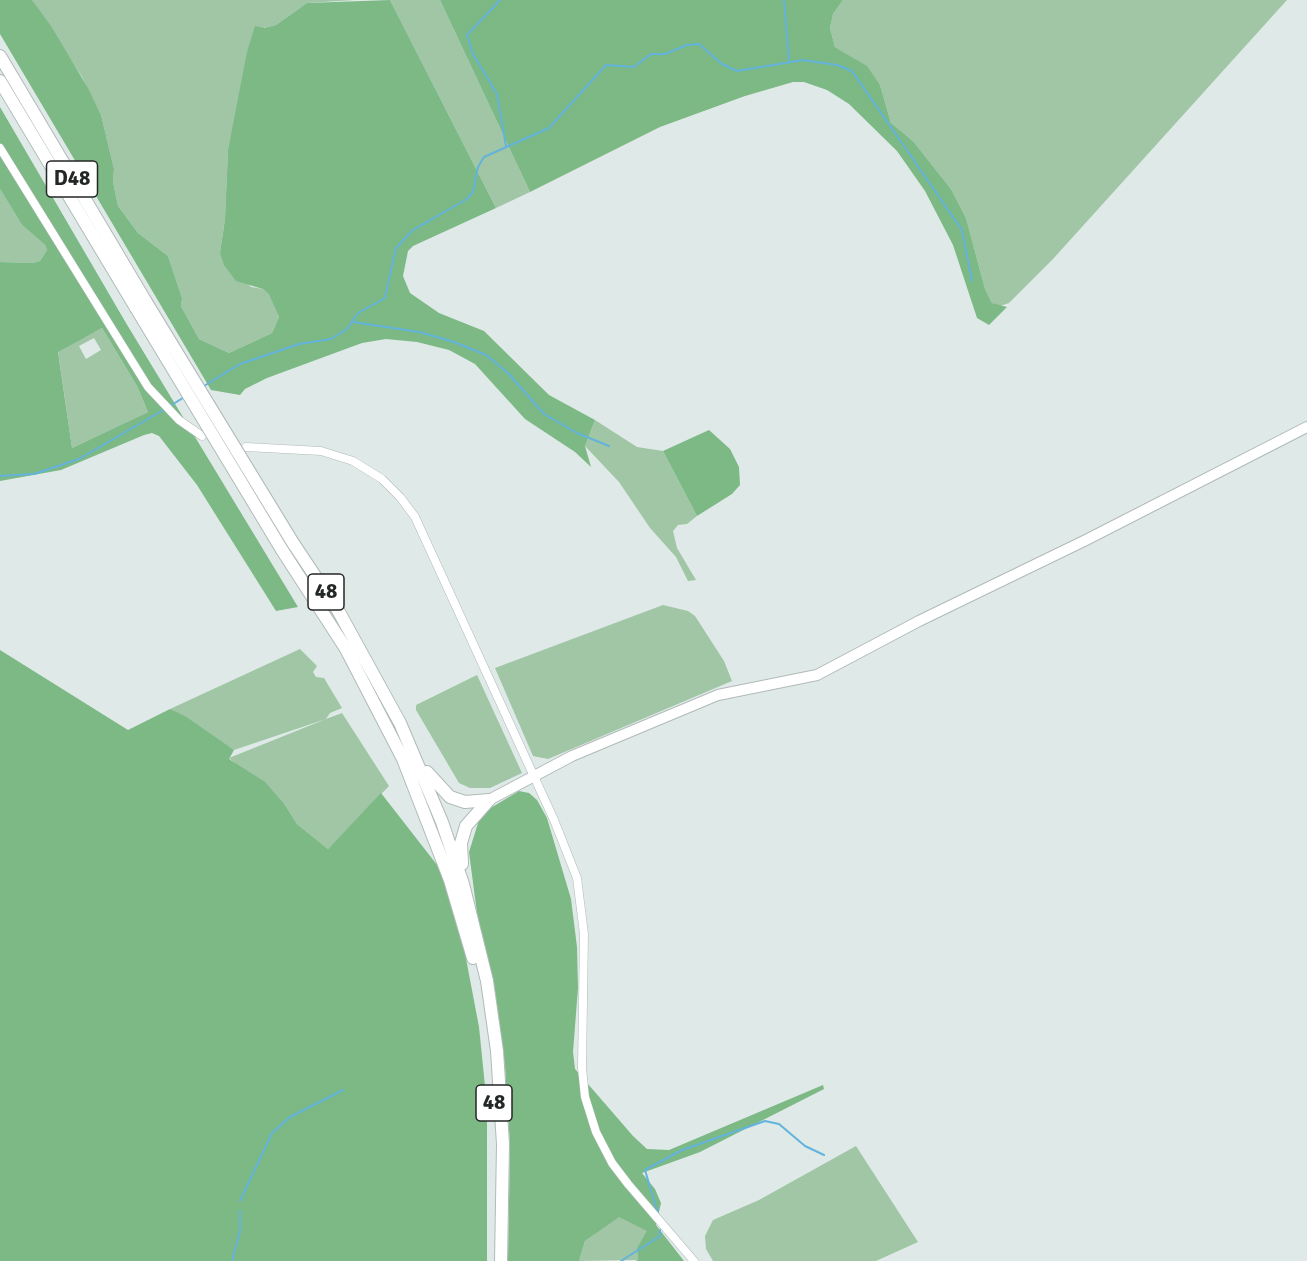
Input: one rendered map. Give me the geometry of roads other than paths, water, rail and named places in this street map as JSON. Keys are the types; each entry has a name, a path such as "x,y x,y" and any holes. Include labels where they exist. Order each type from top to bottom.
{"highway":[{"name":"D48","path":"0,56 141,305"},
{"name":"D48","path":"0,81 141,305 287,546"},
{"name":"48","path":"287,546 357,643 415,754 442,822 468,901 487,981 499,1073 503,1144 501,1261"},
{"name":"48","path":"287,546 389,730 419,798 462,915 479,986 491,1066 495,1144 494,1261"},
{"name":"48","path":"415,754 437,786 450,797 465,802 489,800"},
{"name":"48","path":"468,901 461,843 470,819 489,800"}],"main road":[{"path":"489,800 572,756 718,695 817,675 918,621 1086,540 1307,427"}],"street":[{"path":"0,148 148,387 179,420 202,436"},
{"path":"246,447 306,450 337,455 368,469 400,497 423,532 567,850 581,900 584,934 582,1068 585,1097 596,1132 623,1177 694,1261"}],"waterway":[{"path":"500,0 467,35 473,54 497,94 506,146"},
{"path":"784,0 789,60"},
{"path":"204,386 240,364 299,344 331,339 347,329 358,313 385,298 396,248 413,230 467,199 473,192 478,167 484,157 549,128 606,65 634,67 651,54 665,54 687,45 699,44 722,64 737,71 803,60 837,65 852,71 962,230 972,281"},
{"path":"353,322 419,332 454,342 486,355 508,373 544,414 577,433 609,446"},
{"path":"170,406 186,396"},
{"path":"0,476 34,474 79,459 165,409"},
{"path":"240,1201 272,1133 290,1117 343,1090"},
{"path":"658,1214 645,1170 682,1150 765,1121 779,1124 805,1146 824,1155"},
{"path":"232,1261 240,1231 240,1211"},
{"path":"621,1261 660,1236 660,1230"}]}
